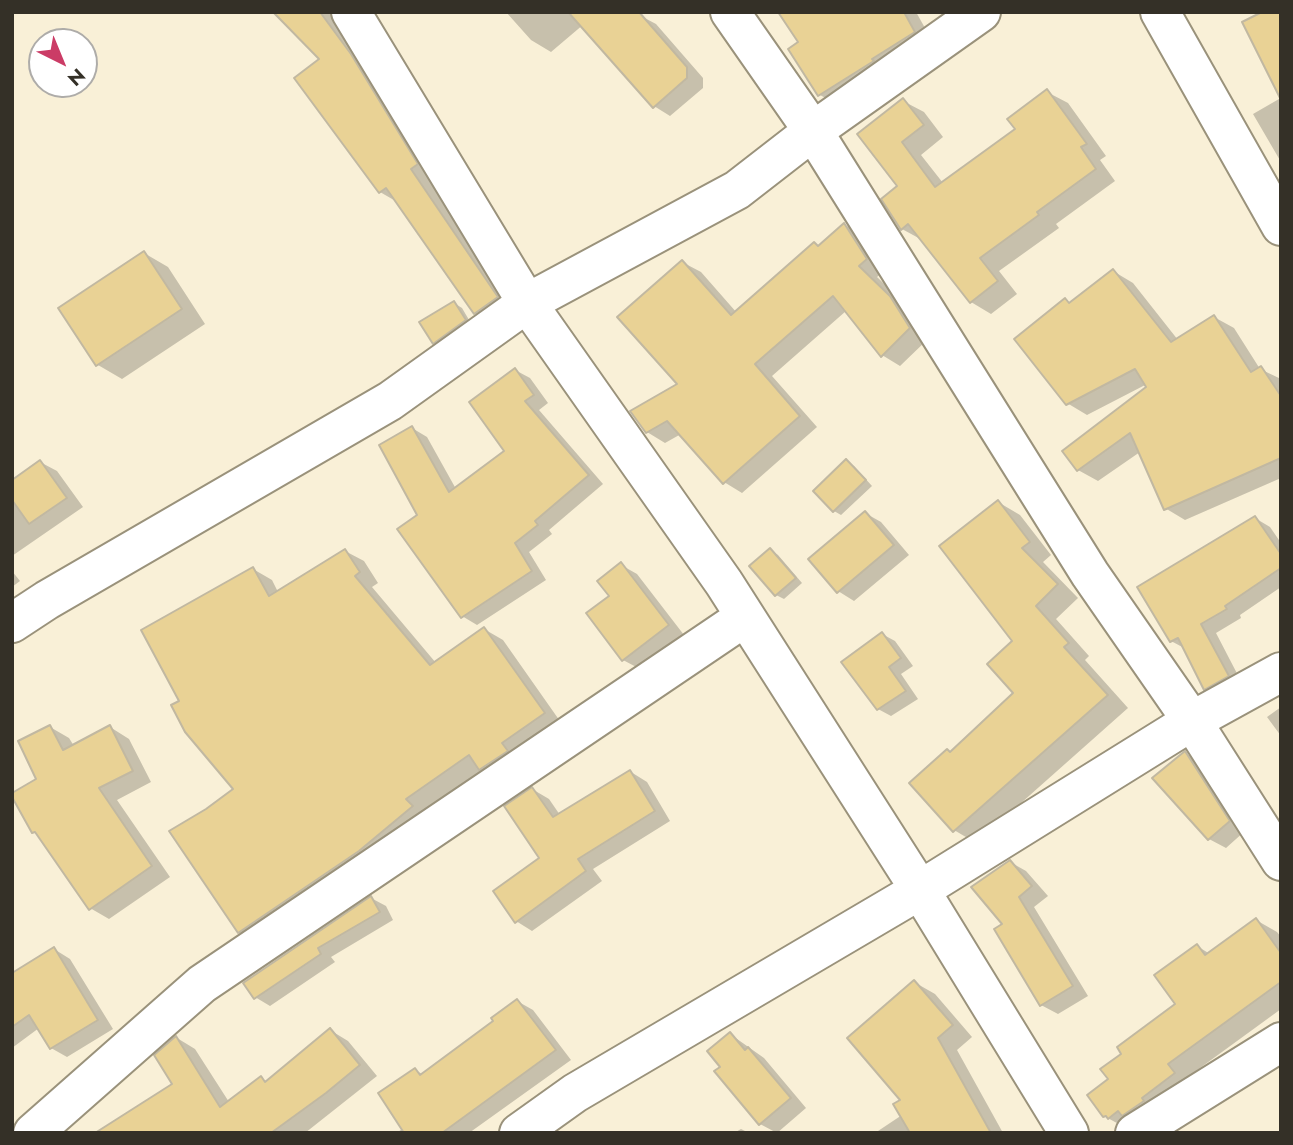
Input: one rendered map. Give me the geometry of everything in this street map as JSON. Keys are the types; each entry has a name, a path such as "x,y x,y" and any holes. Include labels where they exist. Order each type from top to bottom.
{"street":[{"path":"351,12 527,303 745,617 920,890 1069,1133"},
{"path":"730,12 813,131 1090,574 1192,721 1281,861"},
{"path":"12,623 47,600 390,401 527,303 737,190 813,131 981,12"},
{"path":"1160,12 1281,226"},
{"path":"33,1133 202,984 745,617"},
{"path":"519,1133 575,1093 920,890 1192,721 1281,672"},
{"path":"1135,1133 1281,1042"}],"building":[{"path":"273,12 320,12 351,54 418,164 411,169 498,297 474,314 386,188 379,193 294,78 319,59"},
{"path":"568,12 639,12 687,67 687,78 653,108"},
{"path":"778,12 904,12 915,32 818,96 788,49 798,42"},
{"path":"1262,12 1281,12 1281,100 1242,22"},
{"path":"1047,89 1087,144 1081,147 1096,169 980,258 998,281 970,303 908,224 901,230 881,199 897,186 857,134 903,98 924,125 902,142 935,187 1015,129 1007,119"},
{"path":"844,223 867,259 859,266 890,296 910,328 881,357 833,296 755,364 800,416 723,484 667,421 646,433 630,411 677,384 617,317 682,260 731,315 814,242 818,246"},
{"path":"144,251 182,309 96,366 58,308"},
{"path":"1113,269 1171,342 1214,315 1251,372 1261,366 1281,396 1281,458 1164,510 1130,433 1077,471 1062,451 1146,387 1135,369 1066,405 1014,339 1065,298 1069,303"},
{"path":"454,301 466,320 433,344 419,322"},
{"path":"515,368 534,395 525,401 589,475 535,521 538,525 515,543 532,571 461,618 397,529 417,515 379,445 412,426 449,492 504,451 469,402"},
{"path":"846,459 866,480 833,512 813,491"},
{"path":"40,460 67,498 29,524 12,500 12,480"},
{"path":"998,500 1030,542 1022,548 1058,584 1036,606 1069,643 1064,647 1108,695 953,832 909,783 947,749 950,752 1013,693 987,664 1012,641 939,546"},
{"path":"865,511 894,545 837,593 808,559"},
{"path":"1255,516 1281,554 1281,568 1225,606 1227,609 1201,624 1229,676 1204,690 1178,638 1170,642 1137,587"},
{"path":"770,548 796,578 775,596 749,566"},
{"path":"345,549 360,572 355,576 430,665 484,627 545,713 502,743 508,751 479,770 469,755 406,799 413,806 359,851 238,933 169,831 233,789 185,732 171,705 179,701 141,630 253,567 269,596"},
{"path":"621,562 669,625 622,661 586,613 609,596 597,581"},
{"path":"882,632 901,658 889,667 906,691 877,710 841,662"},
{"path":"50,725 63,750 110,725 133,771 99,788 152,866 89,910 35,832 32,833 12,797 12,793 36,779 18,741"},
{"path":"1185,751 1230,821 1208,840 1152,778"},
{"path":"630,770 655,811 578,859 586,871 515,923 493,891 539,858 504,806 532,787 553,817"},
{"path":"1010,860 1032,886 1019,897 1073,986 1040,1006 994,929 1002,924 971,887"},
{"path":"371,896 380,912 318,948 321,954 254,999 243,983"},
{"path":"1256,918 1281,953 1281,982 1168,1064 1175,1073 1142,1098 1144,1101 1122,1116 1118,1111 1108,1119 1103,1117 1087,1095 1108,1079 1100,1069 1121,1054 1117,1047 1175,1004 1154,975 1197,944 1205,955"},
{"path":"54,947 98,1020 50,1049 29,1015 12,1027 12,973"},
{"path":"914,980 953,1025 938,1038 991,1133 910,1133 893,1104 900,1100 847,1038"},
{"path":"517,999 556,1050 442,1133 404,1133 378,1093 415,1068 420,1075 493,1021 491,1018"},
{"path":"330,1028 360,1065 271,1133 95,1133 172,1084 154,1055 176,1036 220,1107 261,1076 265,1082"},
{"path":"730,1032 745,1050 748,1047 791,1098 759,1125 714,1071 720,1067 707,1051"}]}
